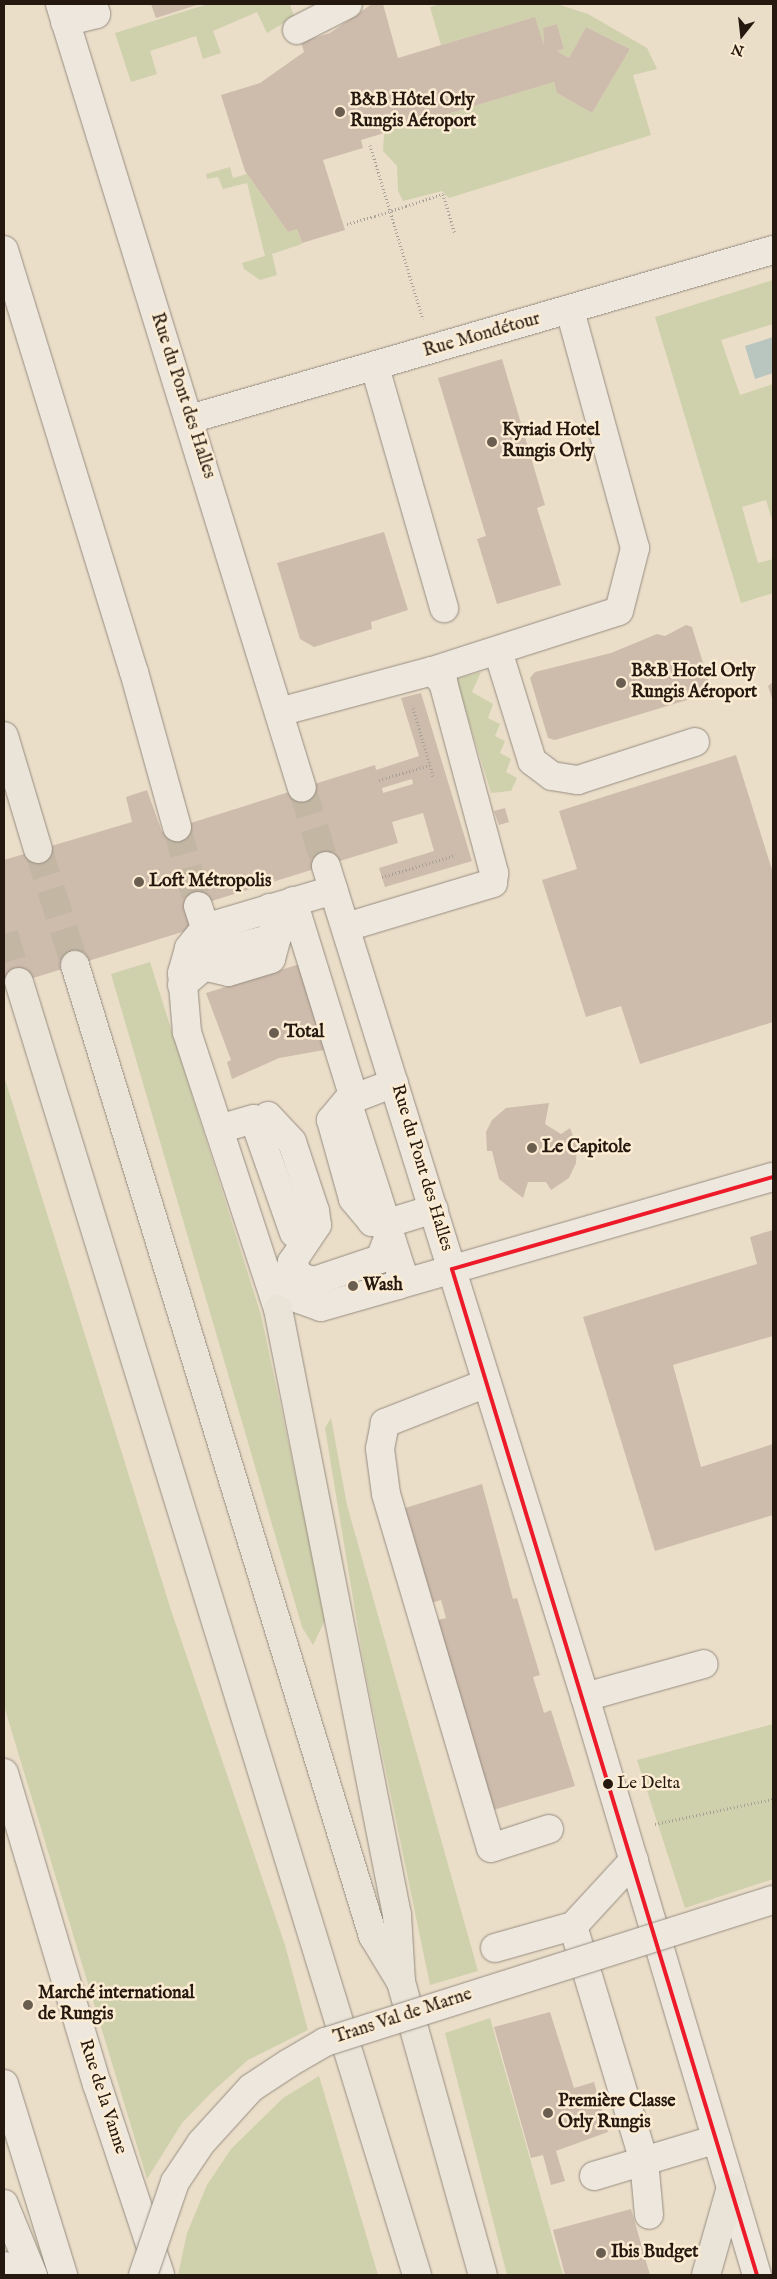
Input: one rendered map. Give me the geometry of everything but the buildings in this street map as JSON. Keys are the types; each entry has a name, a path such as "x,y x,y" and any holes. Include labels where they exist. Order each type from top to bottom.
{"highway":[{"path":"4,736 38,849"},
{"path":"74,965 373,1936 401,1982"},
{"path":"18,982 417,2275"},
{"path":"278,1309 397,1915 401,1982 482,2275"},
{"path":"706,2275 731,2186"}],"street":[{"path":"62,13 96,14 94,4"},
{"path":"297,30 348,4"},
{"name":"Rue du Pont des Halles","path":"62,13 190,419 302,788"},
{"path":"4,250 140,690 177,827"},
{"name":"Rue Mondétour","path":"190,419 773,250"},
{"path":"279,712 432,671 619,611 630,576 634,548 570,310"},
{"path":"375,366 444,608"},
{"path":"498,651 532,761 552,776 578,780 695,742"},
{"path":"346,927 493,883 494,873 443,682 432,671"},
{"name":"Rue du Pont des Halles","path":"282,905 329,878 346,927 585,1697 757,2275"},
{"path":"282,905 202,917 189,948 182,985 187,1032 245,1122 300,1277 314,1281 380,1260 387,1230"},
{"path":"182,985 202,966 222,952 277,937 282,905"},
{"path":"282,905 351,1099 387,1230 401,1269 398,1285"},
{"path":"351,1099 394,1083"},
{"path":"245,1122 285,1114 310,1136 335,1215 289,1248 278,1309"},
{"path":"245,1122 289,1248 289,1274 294,1291 304,1302 322,1307 773,1177"},
{"path":"387,1230 434,1209"},
{"path":"487,1382 385,1422 380,1433 381,1458 386,1494 491,1848 548,1829"},
{"path":"585,1697 704,1664"},
{"name":"Rue de la Vanne","path":"4,1773 97,2084 160,2275"},
{"path":"495,1948 573,1926 634,1860"},
{"name":"Trans Val de Marne","path":"143,2275 175,2182 201,2143 251,2088 289,2063 335,2039 773,1900"},
{"path":"573,1926 644,2161 649,2216"},
{"path":"4,2084 63,2275"},
{"path":"594,2176 717,2139"},
{"path":"4,2204 33,2275"},
{"path":"4,2266 6,2275"}],"path":[{"path":"370,146 416,296"},
{"path":"347,224 443,194 455,234"},
{"path":"412,704 435,783"},
{"path":"379,780 430,765"},
{"path":"382,876 457,856 454,847"},
{"path":"626,1831 773,1798"}],"green space":[{"path":"208,4 290,4 294,17 267,33 257,12 213,31 221,53 203,59 196,36 150,51 157,74 131,82 115,33"},
{"path":"441,4 557,4 588,14 647,48 657,69 633,75 651,135 449,198 442,191 403,201 398,191 397,166 383,151 384,133 554,82 557,93 592,113 630,49 586,27 569,58 557,51 564,49 557,24 543,28 544,45 535,17 441,45 430,7"},
{"path":"230,167 233,178 247,174 288,232 297,229 302,244 272,254 277,275 260,280 244,269 242,263 265,256 247,183 223,189 218,177 207,179 206,174"},
{"path":"773,280 773,324 721,340 740,395 773,384 773,523 766,500 742,507 758,563 773,559 773,593 741,603 655,317"},
{"path":"481,672 472,692 493,704 488,718 500,724 495,736 505,741 500,753 511,759 506,772 517,778 511,791 491,793 456,679"},
{"path":"150,962 261,1315 326,1618 313,1645 302,1627 111,974"},
{"path":"4,1076 171,1610 285,1945 308,2030 248,2060 212,2092 182,2123 147,2179 4,1706"},
{"path":"331,1418 347,1505 478,1971 430,1985 364,1666 325,1428"},
{"path":"773,1724 773,1879 685,1908 637,1760"},
{"path":"490,2018 563,2275 507,2275 445,2033"},
{"path":"319,2076 378,2275 178,2275 187,2233 207,2185 231,2149 283,2098"}],"shaded area":[{"path":"773,337 773,373 755,379 745,346"}],"tunnel":[{"path":"302,788 326,866"},
{"path":"177,827 198,906"},
{"path":"38,849 75,965"},
{"path":"4,934 19,982"}],"transit line":[{"path":"757,2275 452,1269 773,1177"}],"place":[{"name":"B&B Hôtel Orly Rungis Aéroport","path":"340,112"},
{"name":"Kyriad Hotel Rungis Orly","path":"492,442"},
{"name":"B&B Hotel Orly Rungis Aéroport","path":"621,683"},
{"name":"Loft Métropolis","path":"139,882"},
{"name":"Total","path":"274,1033"},
{"name":"Le Capitole","path":"532,1148"},
{"name":"Wash","path":"353,1286"},
{"name":"Le Delta","path":"608,1784"},
{"name":"Marché international de Rungis","path":"28,2005"},
{"name":"Première Classe Orly Rungis","path":"548,2113"},
{"name":"Ibis Budget","path":"601,2253"}]}
